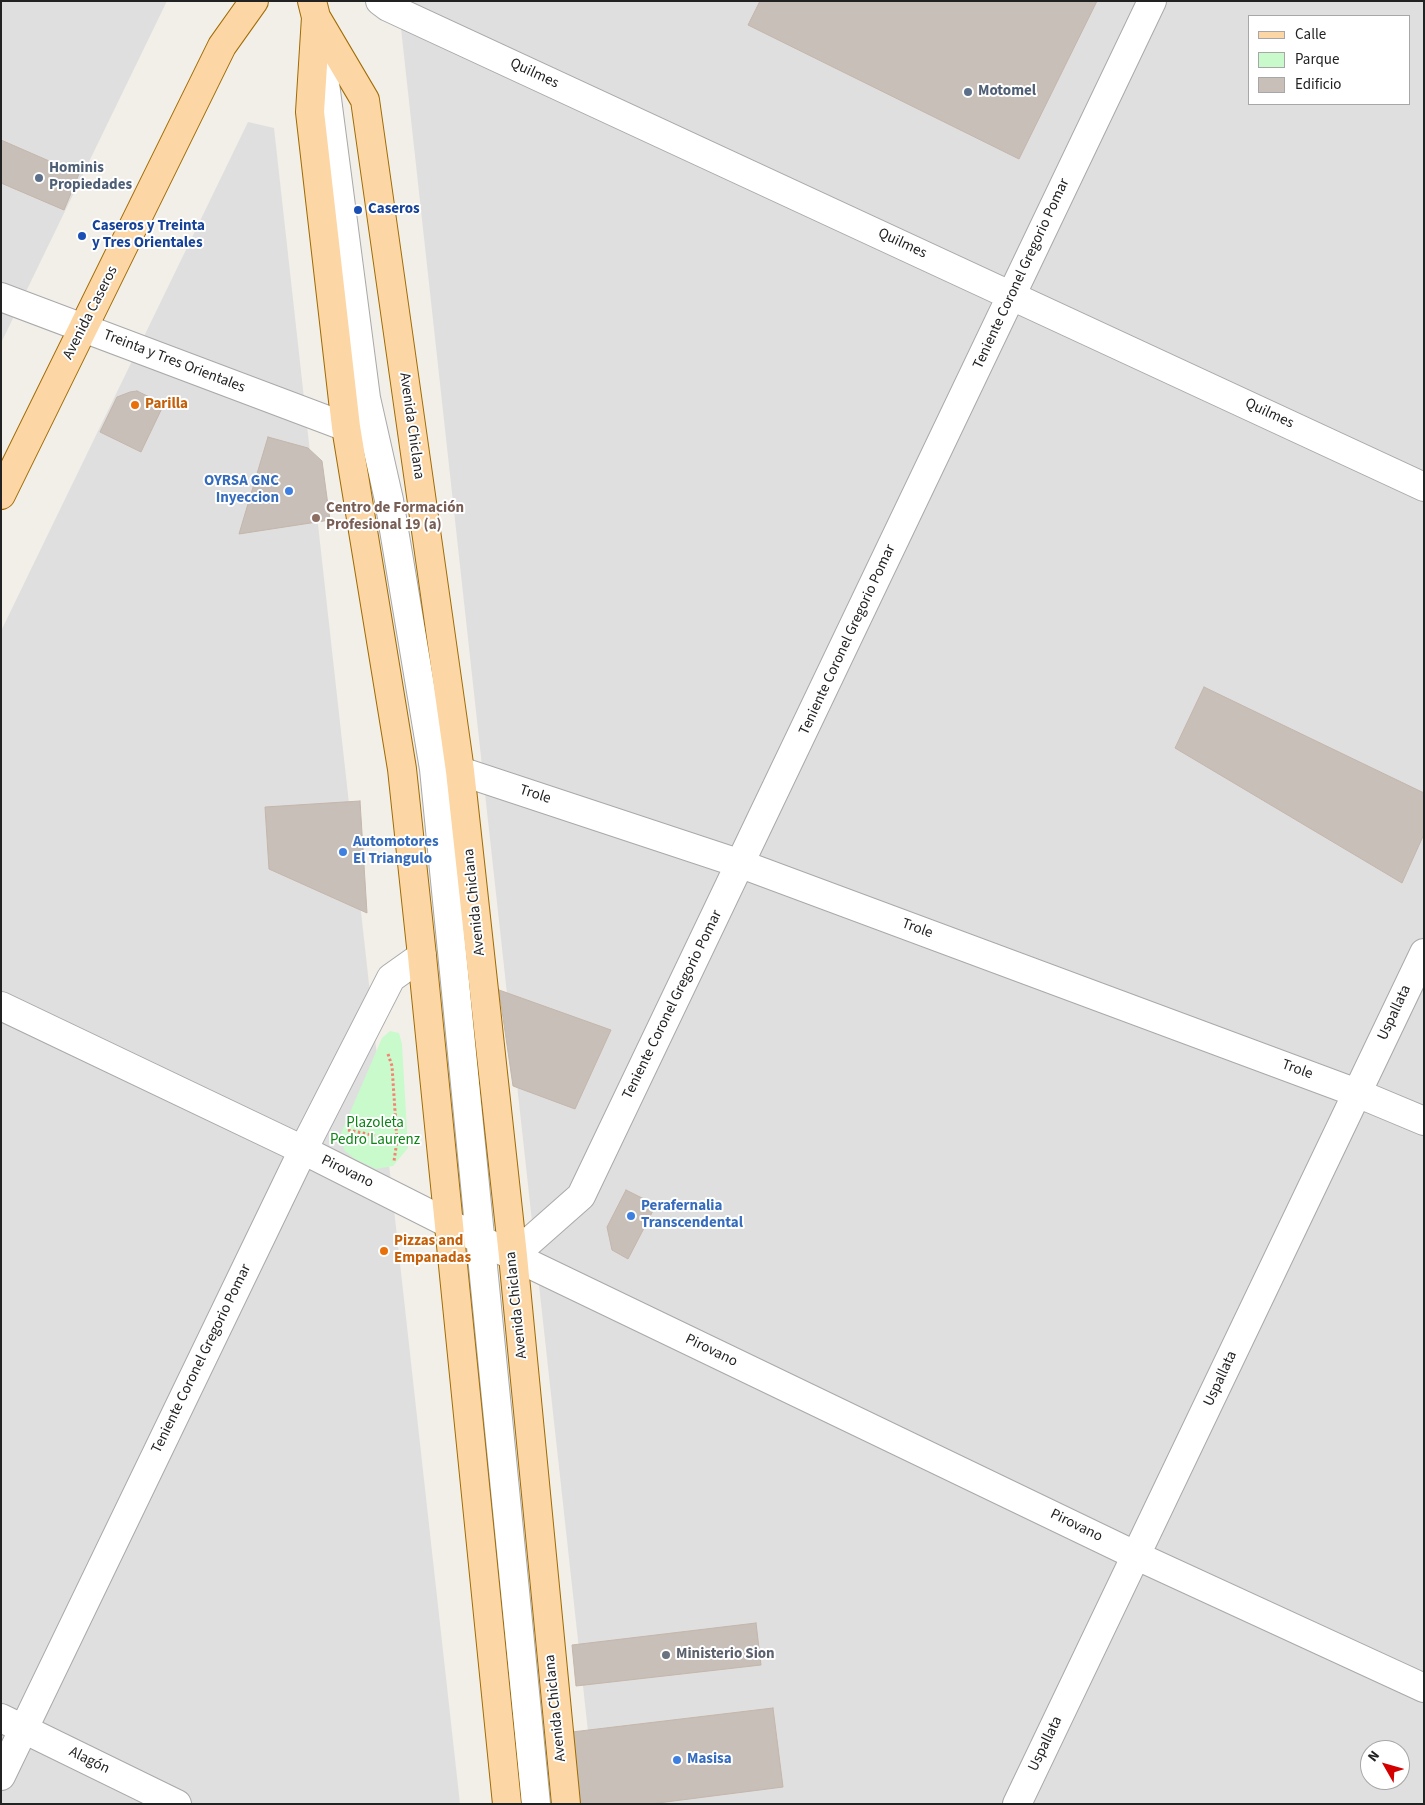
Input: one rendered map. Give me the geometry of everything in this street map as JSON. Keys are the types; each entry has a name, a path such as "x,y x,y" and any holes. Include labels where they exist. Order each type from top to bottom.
{"main road":[{"name":"Avenida Caseros","path":"1,495 222,46 254,1"},
{"path":"314,9 310,112 346,427 402,769 507,1804"},
{"name":"Avenida Chiclana","path":"314,9 365,100 447,770 513,1256 566,1804"}],"street":[{"name":"Quilmes","path":"380,1 388,7 1424,486"},
{"name":"Teniente Coronel Gregorio Pomar","path":"513,1256 581,1196 1152,1"},
{"path":"314,9 366,398 447,770 479,1239 536,1804"},
{"name":"Treinta y Tres Orientales","path":"1,297 346,427"},
{"name":"Trole","path":"402,769 447,770 741,864 1357,1093 1424,1120"},
{"name":"Uspallata","path":"1017,1804 1424,953"},
{"name":"Teniente Coronel Gregorio Pomar","path":"1,1776 12,1723 391,978 422,956"},
{"name":"Pirovano","path":"1,1006 303,1150 513,1256 1137,1556 1424,1688"},
{"name":"Alagón","path":"12,1723 177,1804"}],"path":[{"path":"375,1011 392,1066 397,1141 393,1166 393,1194"},
{"path":"320,1117 342,1129 397,1141 441,1146"}],"shaded area":[{"path":"1,1 167,1 1,343"},
{"path":"398,1 1424,1 1424,1804 596,1804"},
{"path":"248,122 274,128 460,1804 1,1804 1,631"}],"green space":[{"name":"Plazoleta Pedro Laurenz","path":"390,1031 399,1033 402,1044 408,1148 393,1166 376,1169 355,1159 345,1151 339,1138 382,1038"}],"building":[{"name":"Motomel","path":"760,1 1097,1 1019,159 748,25"},
{"name":"Hominis Propiedades","path":"1,140 79,174 64,210 1,183"},
{"path":"137,391 164,404 141,452 100,432 117,397"},
{"name":"OYRSA GNC Inyeccion","path":"268,437 308,448 322,461 330,520 239,534"},
{"path":"1204,687 1424,793 1424,834 1402,883 1175,748"},
{"path":"360,801 367,913 269,869 265,807"},
{"path":"499,990 611,1030 575,1109 513,1086"},
{"name":"Perafernalia Transcendental","path":"626,1190 656,1205 628,1259 612,1250 607,1227"},
{"name":"Ministerio Sion","path":"756,1623 761,1665 576,1686 572,1645"},
{"name":"Masisa","path":"773,1708 783,1787 650,1804 580,1804 572,1732"}],"place":[{"name":"Motomel","path":"968,92"},
{"name":"Hominis Propiedades","path":"39,178"},
{"name":"Caseros","path":"358,210"},
{"name":"Caseros y Treinta y Tres Orientales","path":"82,236"},
{"name":"Parilla","path":"135,405"},
{"name":"OYRSA GNC Inyeccion","path":"289,491"},
{"name":"Centro de Formación Profesional 19 (a)","path":"316,518"},
{"name":"Automotores El Triangulo","path":"343,852"},
{"name":"Perafernalia Transcendental","path":"631,1216"},
{"name":"Pizzas and Empanadas","path":"384,1251"},
{"name":"Ministerio Sion","path":"666,1655"},
{"name":"Masisa","path":"677,1760"}]}
